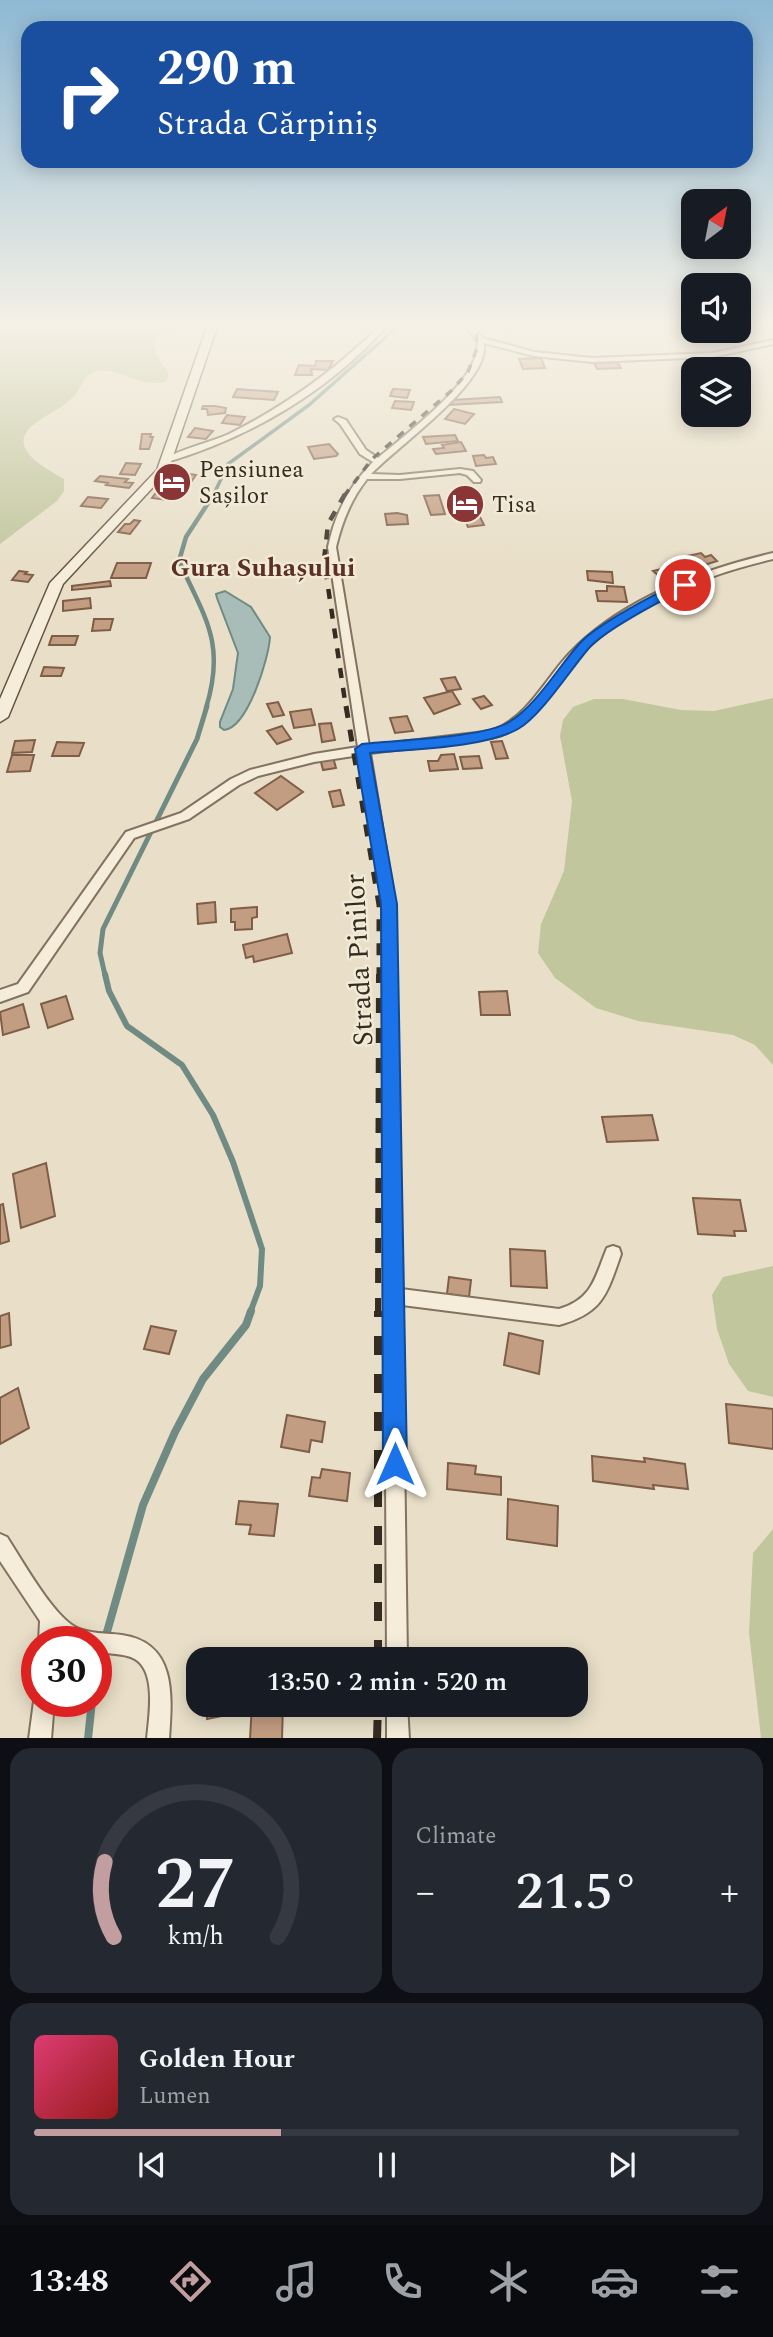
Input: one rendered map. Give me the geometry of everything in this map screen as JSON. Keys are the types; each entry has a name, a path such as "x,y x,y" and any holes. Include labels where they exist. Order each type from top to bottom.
{"main road":[{"path":"0,717 57,583 76,560 148,489 167,460 185,408"}],"street":[{"path":"167,460 220,442 285,408"},
{"name":"Strada Pinilor","path":"397,1647 389,904 362,749 332,547 339,515 364,476 437,408"},
{"path":"338,419 344,422 363,453 378,462"},
{"path":"364,476 400,477 460,471 470,473 477,480"},
{"path":"0,996 23,988 130,835 143,827 191,813 219,792 251,774 318,756 480,736 513,726 528,713 573,656 603,631 663,593 751,561 773,556"},
{"path":"393,1296 530,1316 559,1317 575,1314 590,1304 601,1287 613,1254"},
{"path":"0,1544 50,1619 58,1626"},
{"path":"50,1619 50,1626"},
{"path":"112,1645 140,1650 157,1675 161,1698 158,1738"},
{"path":"40,1738 42,1717"},
{"path":"397,1717 398,1738"}],"green space":[{"path":"0,408 59,408 32,426 25,434 24,443 32,457 64,479 64,491 57,501 0,544"},
{"path":"773,698 773,1065 755,1045 733,1035 638,1021 596,1008 555,978 538,953 541,924 564,871 572,801 560,736 563,720 573,707 594,699 623,699 681,710 714,711"},
{"path":"773,1266 773,1397 748,1391 729,1364 717,1329 712,1295 723,1277"},
{"path":"773,1529 773,1738 761,1738 749,1633 753,1553"}],"water":[{"path":"225,591 251,607 270,637 266,660 249,705 233,726 224,730 220,727 220,722 233,689 238,653 216,594"}],"building":[{"path":"226,408 225,413 208,415 207,409 202,409"},
{"path":"454,409 474,414 465,424 445,419"},
{"path":"227,415 245,417 240,425 222,423"},
{"path":"195,428 213,431 206,439 188,437"},
{"path":"142,434 151,434 150,437 153,437 149,449 140,449"},
{"path":"455,435 458,441 426,444 423,437"},
{"path":"461,442 466,451 436,454 433,449 444,448 442,445"},
{"path":"329,444 338,454 336,456 314,459 308,447"},
{"path":"484,455 486,458 493,457 496,464 476,466 473,456"},
{"path":"126,463 141,464 135,475 120,474"},
{"path":"178,472 196,475 191,482 182,481 168,500 152,498 166,479 173,479"},
{"path":"100,476 128,479 125,482 133,483 129,488 106,485 108,483 95,481"},
{"path":"439,495 445,514 431,515 424,496"},
{"path":"475,495 477,500 472,501 484,525 468,527 454,497"},
{"path":"88,497 108,499 101,508 81,506"},
{"path":"385,514 407,515 408,524 387,525"},
{"path":"134,520 140,521 130,534 118,532 125,524"},
{"path":"701,553 705,557 711,555 717,561 698,567 687,556"},
{"path":"117,563 151,563 146,578 111,578"},
{"path":"661,569 667,573 673,571 680,577 665,581 653,571"},
{"path":"19,571 33,575 28,582 12,580"},
{"path":"587,571 612,572 613,583 588,580"},
{"path":"110,581 111,586 72,590 72,586"},
{"path":"607,586 624,587 627,602 598,601 596,591 607,591"},
{"path":"680,592 694,602 674,609 665,602 676,598 672,595"},
{"path":"90,598 91,608 63,611 63,601"},
{"path":"94,619 113,619 110,630 92,631"},
{"path":"52,636 78,636 75,645 49,645"},
{"path":"44,667 64,668 61,676 41,676"},
{"path":"455,677 461,689 447,691 441,679"},
{"path":"452,691 460,704 434,714 424,698"},
{"path":"484,696 492,705 481,709 473,699"},
{"path":"278,702 284,715 273,717 267,704"},
{"path":"311,709 315,725 294,728 290,712"},
{"path":"407,716 413,731 395,733 390,718"},
{"path":"331,723 335,740 322,742 319,724"},
{"path":"282,726 291,739 277,744 267,731"},
{"path":"35,740 32,752 12,753 15,741"},
{"path":"502,741 508,758 496,759 491,742"},
{"path":"57,742 84,743 79,756 52,756"},
{"path":"454,754 458,769 430,771 428,761 438,761 441,755"},
{"path":"12,755 34,755 30,771 7,772"},
{"path":"479,756 482,768 463,769 460,757"},
{"path":"333,757 336,768 323,770 320,758"},
{"path":"281,776 303,792 277,810 255,793"},
{"path":"340,790 344,805 333,807 329,792"},
{"path":"215,902 216,922 198,924 197,904"},
{"path":"257,907 257,917 252,918 252,929 235,930 235,922 231,922 231,909"},
{"path":"287,934 292,953 254,962 253,956 246,958 243,945"},
{"path":"507,991 510,1015 481,1015 479,992"},
{"path":"66,996 73,1019 48,1028 41,1004"},
{"path":"23,1004 29,1027 3,1035 0,1012"},
{"path":"652,1115 658,1140 607,1142 602,1117"},
{"path":"46,1163 55,1216 21,1228 13,1174"},
{"path":"693,1198 740,1200 746,1231 734,1231 735,1236 698,1234"},
{"path":"3,1204 9,1241 0,1244 0,1205"},
{"path":"510,1249 545,1251 547,1288 511,1286"},
{"path":"449,1277 471,1280 469,1297 447,1294"},
{"path":"9,1313 11,1345 0,1348 0,1316"},
{"path":"151,1326 176,1331 169,1354 144,1349"},
{"path":"509,1333 543,1341 539,1374 504,1365"},
{"path":"18,1388 29,1428 0,1444 0,1398"},
{"path":"726,1404 773,1409 773,1449 729,1443"},
{"path":"287,1415 325,1422 322,1442 311,1440 309,1452 281,1447"},
{"path":"592,1456 645,1462 644,1458 685,1464 688,1489 653,1485 654,1489 593,1481"},
{"path":"448,1463 476,1466 475,1474 501,1477 501,1495 447,1489"},
{"path":"322,1469 350,1473 347,1501 309,1496 312,1477 320,1478"},
{"path":"508,1499 558,1506 557,1546 507,1539"},
{"path":"239,1501 278,1504 274,1536 249,1534 251,1525 236,1524"},
{"path":"251,1717 283,1717 282,1738 250,1738"}],"waterway":[{"path":"214,494 228,464 305,408"},
{"path":"206,708 212,685 213,648 204,615 179,561 186,537 214,494"},
{"path":"105,975 100,953 103,929 197,739 207,706"},
{"path":"105,974 109,991 127,1026 182,1065 213,1115 233,1162 262,1249 260,1286 250,1313"},
{"path":"109,1626 143,1505 175,1432 203,1379 246,1325 251,1311"},
{"path":"88,1738 90,1717"}],"railway":[{"path":"344,496 372,459 431,408"},
{"path":"345,494 328,524 324,560 346,708"},
{"path":"346,706 379,905 379,974"},
{"path":"378,1313 379,974"},
{"path":"378,1313 378,1647"},
{"path":"377,1738 378,1717"}],"place":[{"name":"Pensiunea Sașilor","path":"172,482"},
{"name":"Tisa","path":"465,504"}],"district":[{"name":"Gura Suhașului","path":"263,567"}],"route":[{"path":"395,1464 389,904 362,749 480,736 513,726 528,713 587,642 663,593 685,585"}]}
